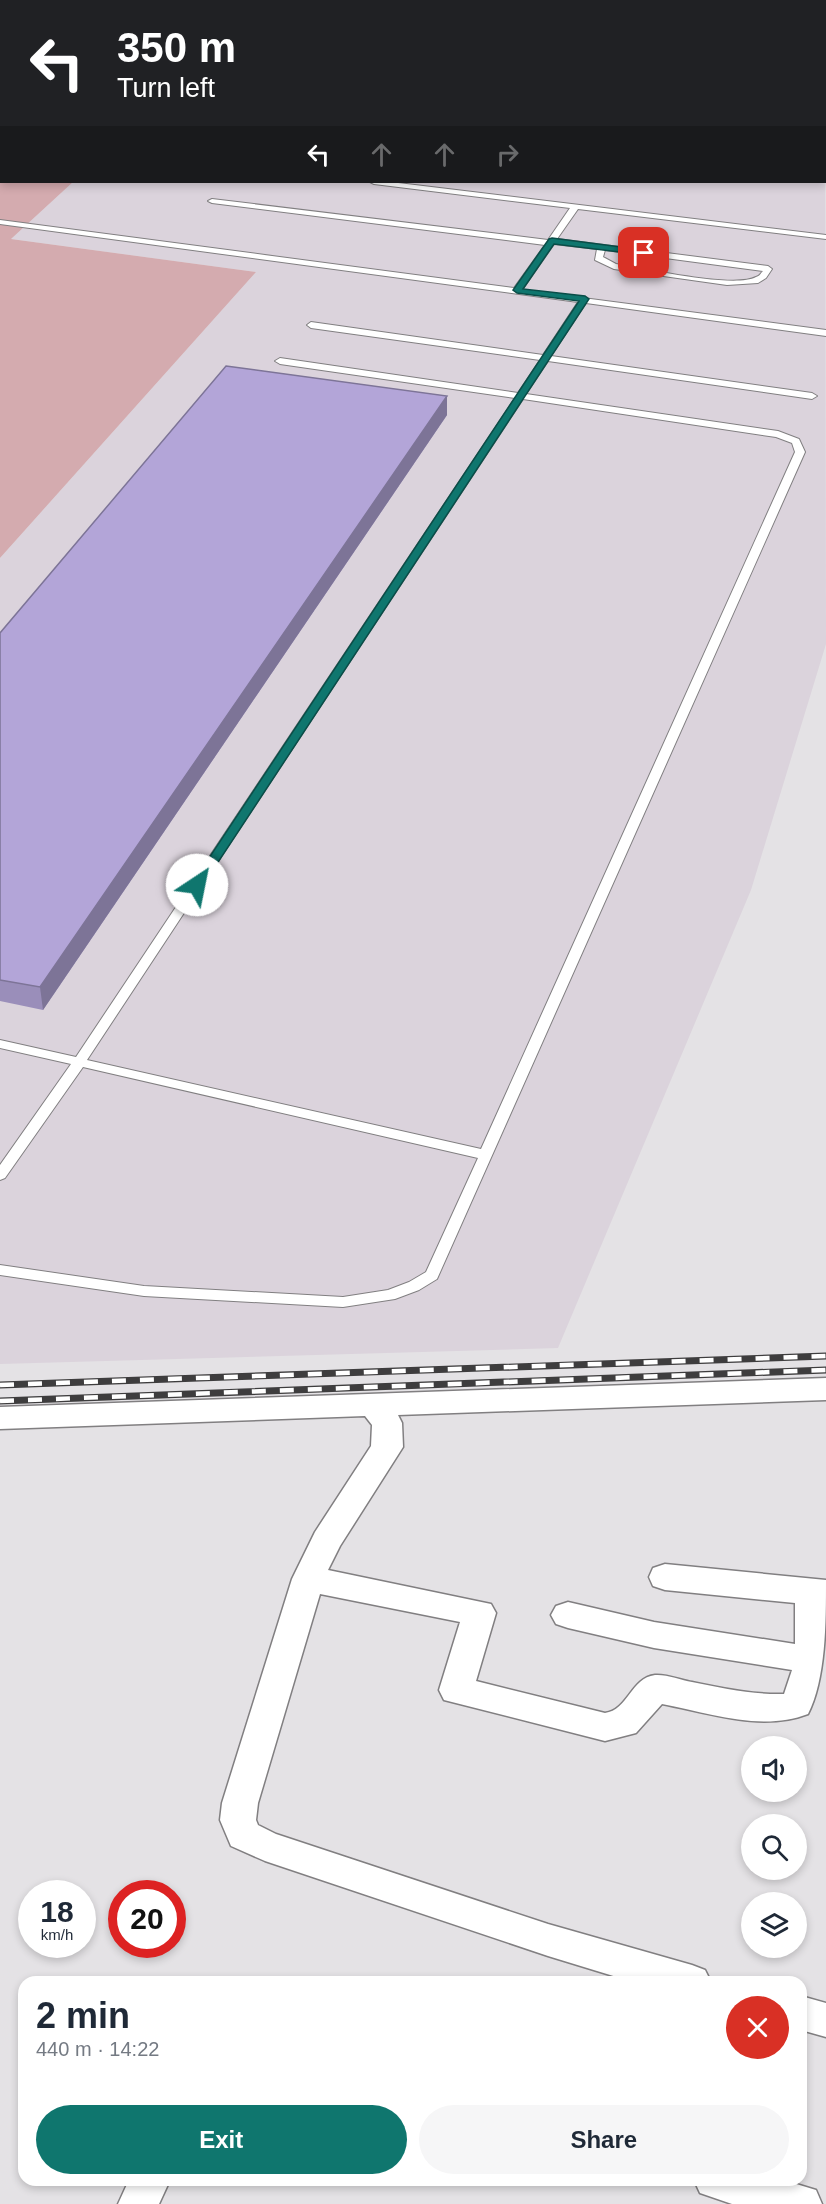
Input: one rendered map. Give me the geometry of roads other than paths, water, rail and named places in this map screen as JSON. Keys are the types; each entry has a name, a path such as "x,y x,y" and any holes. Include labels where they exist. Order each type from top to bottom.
{"street":[{"path":"0,1418 826,1389"},
{"path":"372,1404 387,1423 387,1447 326,1541 308,1579 240,1803 238,1820 244,1835 265,1846 548,1940 671,1976"},
{"path":"308,1579 479,1613 456,1690 605,1727 621,1726 632,1719 644,1698 656,1689 763,1709 786,1708 796,1704 819,1660 819,1592 665,1577"},
{"path":"567,1615 654,1635 819,1660"},
{"path":"807,2015 826,2020"},
{"path":"138,2204 147,2186"},
{"path":"736,2186 802,2204"}],"lane":[{"path":"383,183 826,237"},
{"path":"212,201 602,247 768,269 765,276 755,281 734,283 614,266 598,258 602,247"},
{"path":"517,290 576,206"},
{"path":"0,222 826,333"},
{"path":"0,1176 80,1061 585,299"},
{"path":"311,325 812,396"},
{"path":"0,1270 144,1291 343,1302 390,1295 414,1286 432,1275 800,452 796,441 778,434 280,361"},
{"path":"0,1044 486,1155"}],"railway":[{"path":"0,1385 826,1356"},
{"path":"0,1401 826,1370"}]}
